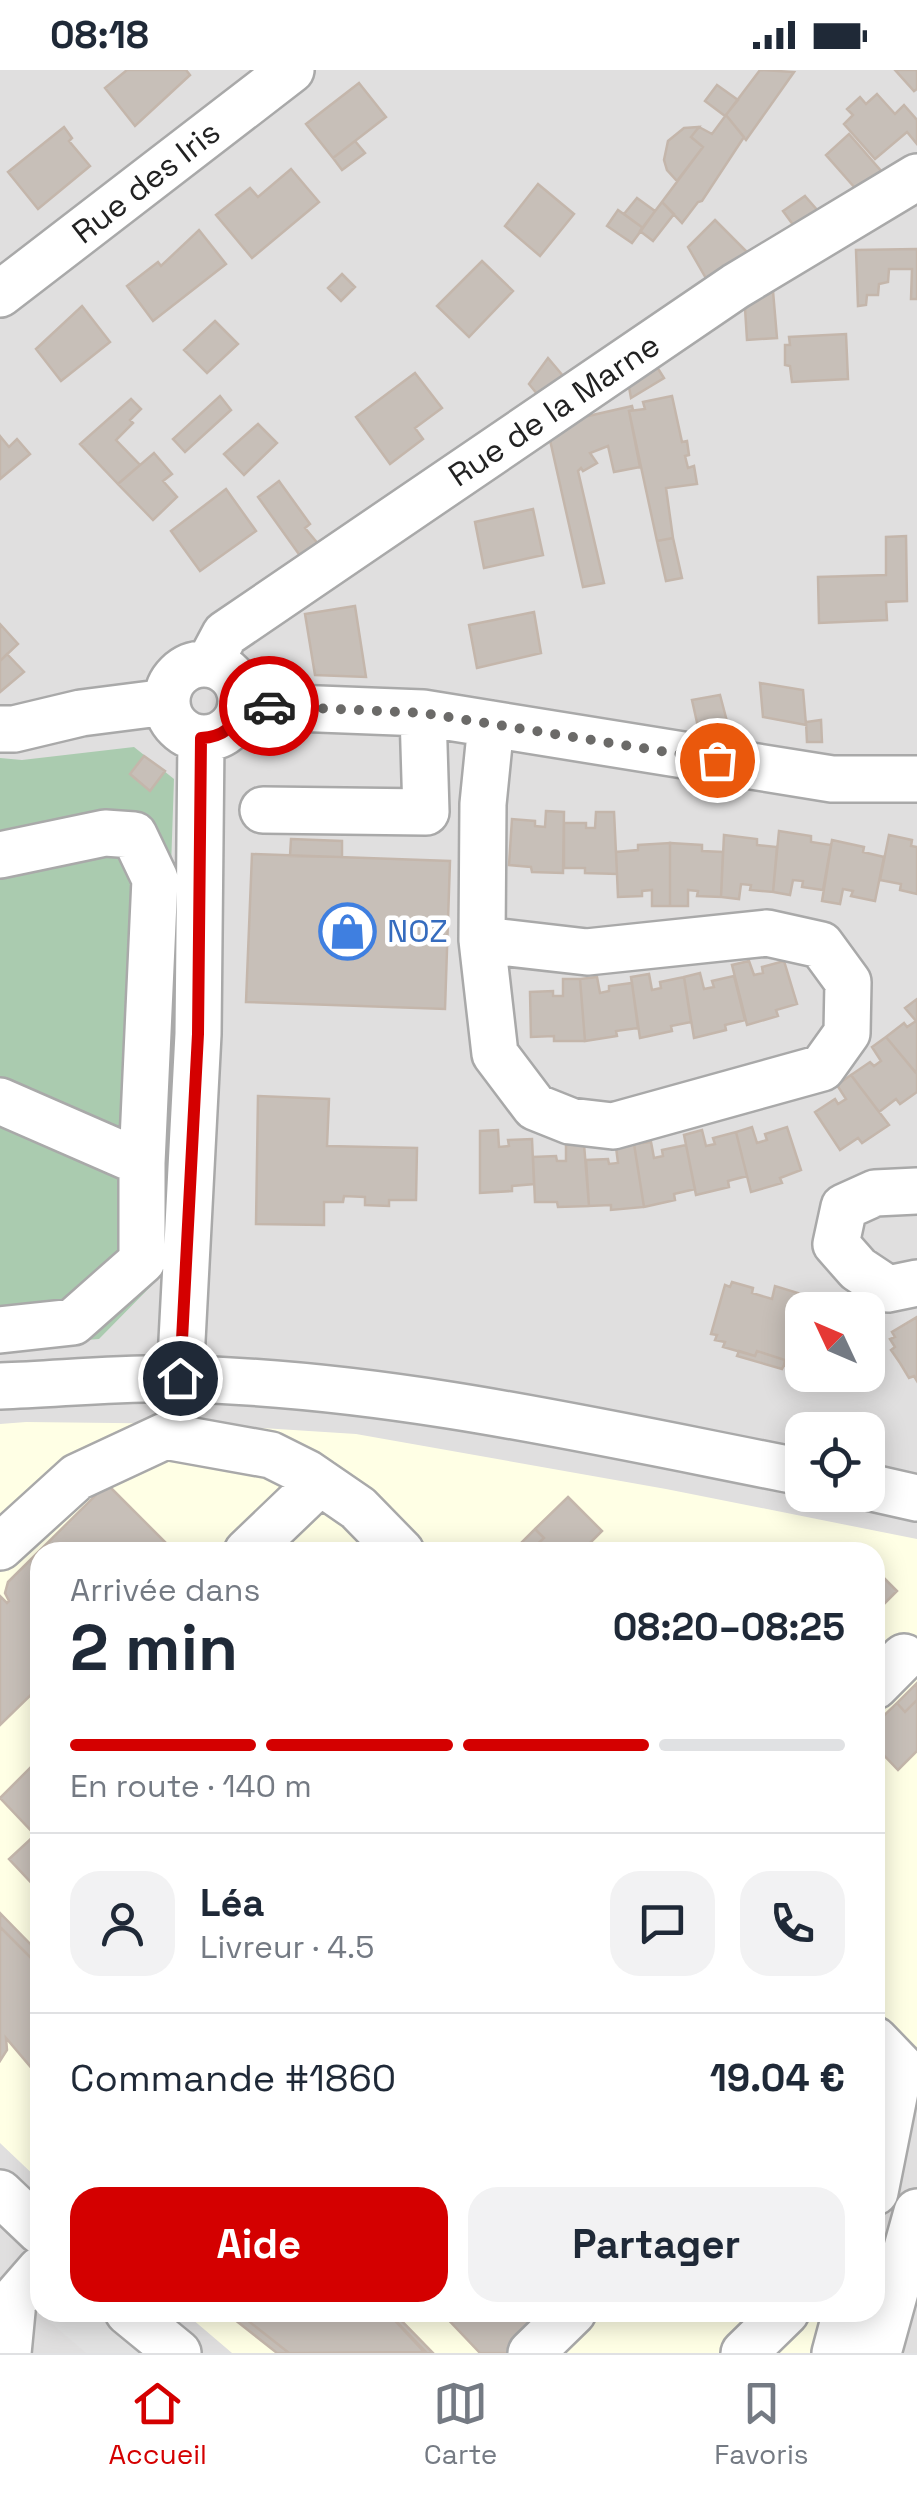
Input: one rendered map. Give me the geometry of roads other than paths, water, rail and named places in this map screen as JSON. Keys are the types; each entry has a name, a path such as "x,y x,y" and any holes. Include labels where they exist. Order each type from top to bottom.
{"street":[{"name":"Rue des Iris","path":"0,294 291,70"},
{"name":"Rue de la Marne","path":"209,664 225,634 736,286 917,178"},
{"path":"209,664 230,674 237,683 241,706 232,726 212,738 190,736 174,722 168,692 188,668 209,664"},
{"path":"0,729 168,702"},
{"path":"241,706 423,713 832,779 917,779"},
{"path":"263,810 426,812 423,713"},
{"path":"482,940 586,952 767,933 821,945 848,982 847,1033 822,1068 613,1126 570,1120 535,1107 495,1054 482,940 483,804 491,724"},
{"path":"180,1378 198,1034 201,738"},
{"path":"0,855 105,833 134,835 155,879 142,1163 142,1261 72,1322 0,1330"},
{"path":"0,1101 142,1163"},
{"path":"917,1192 875,1193 844,1206 836,1244 858,1269 888,1289 917,1283"},
{"path":"0,1386 180,1378 338,1389 590,1430 785,1469"},
{"path":"0,1547 77,1477 165,1436 271,1455 358,1508 391,1542"},
{"path":"257,1542 320,1482"},
{"path":"885,1491 917,1498"},
{"path":"885,2050 900,2066 885,2142"},
{"path":"0,2193 30,2222"},
{"path":"878,2353 917,2212"},
{"path":"8,2353 13,2300 30,2281"},
{"path":"140,2322 178,2353"},
{"path":"531,2353 563,2322"},
{"path":"744,2353 776,2322"},
{"path":"835,2353 843,2322"}],"place":[{"name":"NOZ","path":"348,931"}]}
